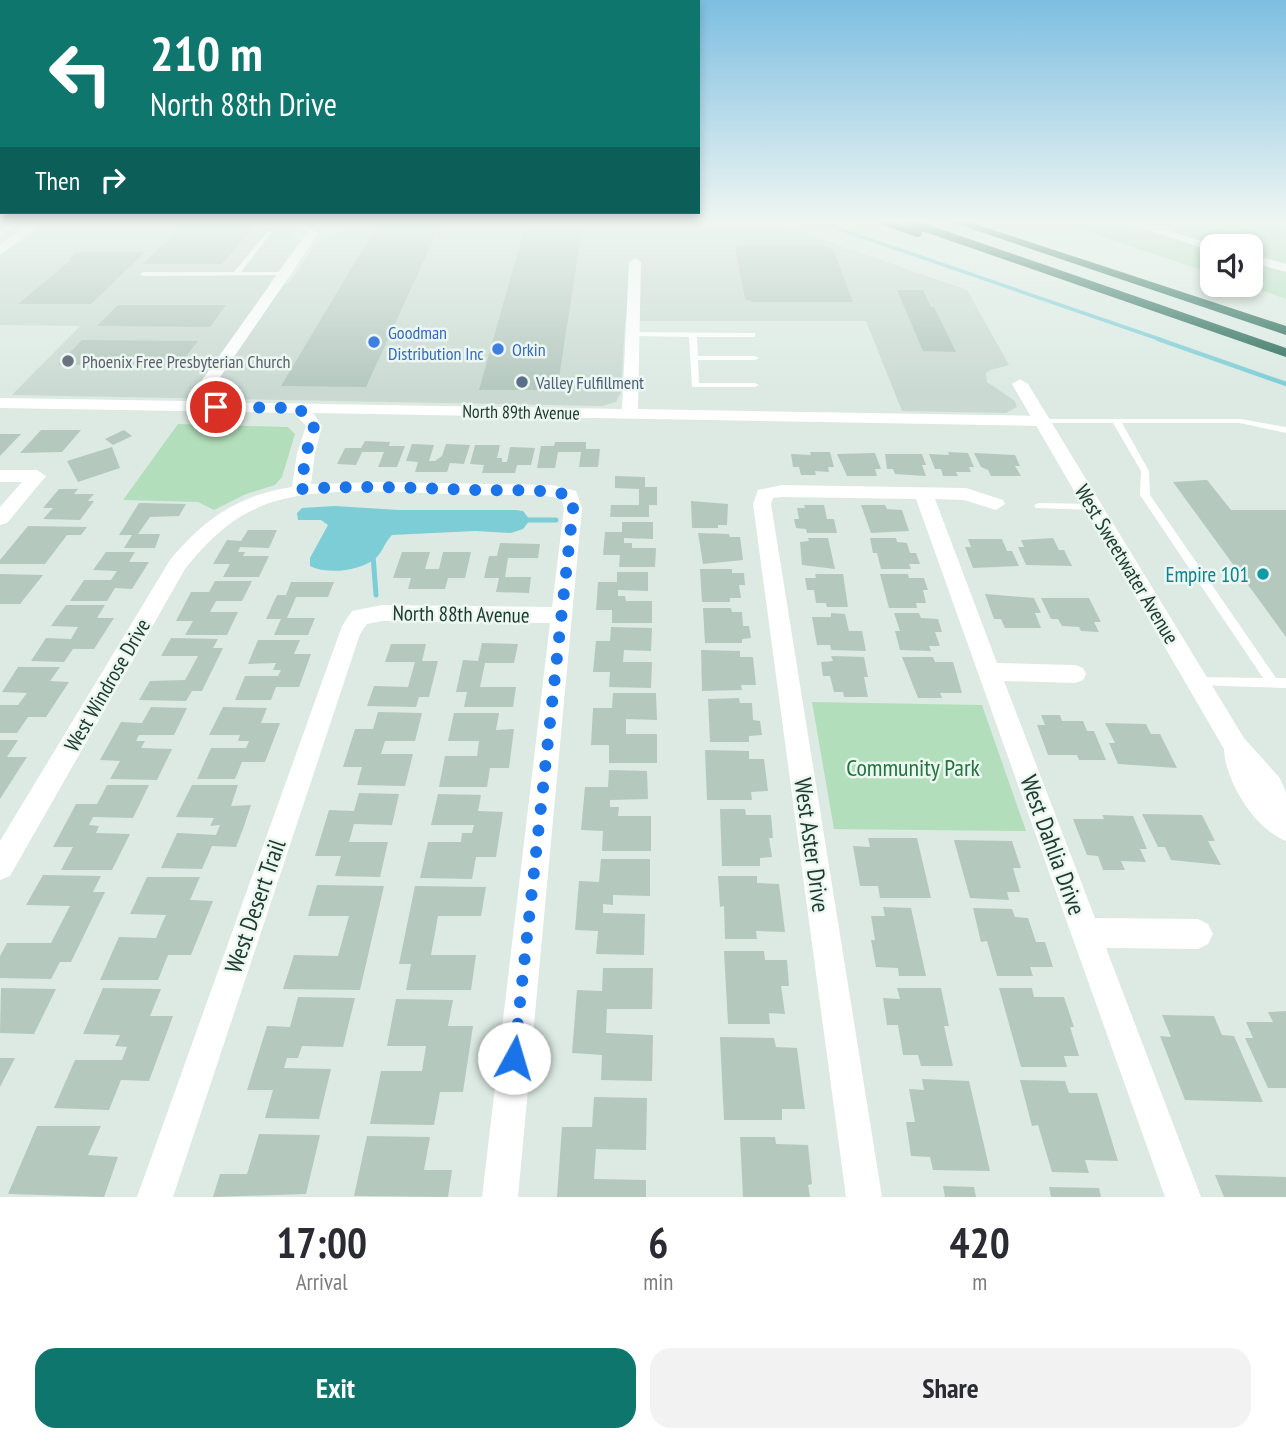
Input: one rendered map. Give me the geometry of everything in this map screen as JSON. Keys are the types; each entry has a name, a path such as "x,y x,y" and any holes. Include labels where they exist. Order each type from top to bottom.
{"highway":[{"path":"1066,277 1286,352"},
{"path":"1122,277 1286,331"},
{"path":"1151,277 1286,324"}],"street":[{"path":"191,407 281,277"},
{"path":"630,414 635,277"},
{"name":"West Sweetwater Avenue","path":"1020,384 1235,745 1245,785 1286,830"},
{"name":"North 89th Avenue","path":"0,403 1042,421"},
{"path":"298,408 314,426 306,453 301,489"},
{"path":"0,476 37,476 0,519"},
{"name":"West Windrose Drive","path":"0,867 177,565 198,536 228,514 262,499 301,489 552,491 569,495 573,508 561,615"},
{"name":"West Aster Drive","path":"864,1197 762,504 765,494 782,491 923,493"},
{"path":"923,493 966,494 996,505"},
{"name":"West Dahlia Drive","path":"923,493 1183,1197"},
{"name":"North 88th Avenue","path":"360,617 382,613 561,615"},
{"path":"500,1197 561,615"},
{"name":"West Desert Trail","path":"155,1197 350,632 360,617"},
{"path":"989,672 1074,674"},
{"path":"1085,933 1198,934"}],"lane":[{"path":"633,334 752,335"},
{"path":"693,334 695,385 755,386"},
{"path":"694,358 755,358"},
{"path":"1042,421 1240,421 1286,430"},
{"path":"1116,421 1145,471 1145,495 1273,682"},
{"path":"1039,506 1093,507"},
{"path":"1197,682 1286,683"}],"shaded area":[{"path":"0,277 274,277 269,284 288,284 293,277 929,277 967,290 1009,365 986,373 987,382 1015,401 1017,407 1006,413 902,411 866,321 625,321 621,392 616,402 602,406 12,395 80,326 0,325"}],"green space":[{"path":"1263,277 1286,277 1286,299 1263,291"},
{"path":"178,424 288,427 295,434 282,477 275,485 246,494 214,510 198,502 123,500"},
{"name":"Community Park","path":"812,702 982,705 1026,831 834,829"}],"water":[{"path":"335,506 399,510 516,510 523,511 530,520 523,529 511,533 475,531 392,535 376,558 361,566 335,571 317,569 310,566 310,558 328,525 321,520 298,520 297,513 302,508"}],"building":[{"path":"51,277 119,277 91,304 18,304"},
{"path":"346,277 416,277 366,387 281,386"},
{"path":"511,277 575,277 557,390 479,390"},
{"path":"741,277 844,277 853,302 752,302 745,299"},
{"path":"897,290 923,290 956,352 923,351"},
{"path":"118,305 226,305 210,327 97,326"},
{"path":"82,340 198,341 179,365 58,365"},
{"path":"41,430 81,430 62,452 20,453"},
{"path":"124,430 132,436 113,445 105,439"},
{"path":"0,434 21,434 0,456"},
{"path":"365,441 390,442 389,446 405,446 397,467 378,467 384,452 362,452 356,465 337,464 345,448 361,448"},
{"path":"555,442 586,442 586,449 600,449 598,467 579,467 581,452 558,452 555,468 537,468 541,446 554,446"},
{"path":"412,444 434,445 429,461 435,461 442,456 446,444 470,445 464,464 450,463 447,472 415,472 418,462 406,461"},
{"path":"475,445 500,445 497,458 502,458 502,462 507,462 510,447 535,448 531,465 517,465 515,473 482,473 484,465 470,464"},
{"path":"112,447 120,468 78,482 67,461"},
{"path":"810,452 830,452 834,467 828,467 829,472 815,471 816,475 801,475 799,467 793,467 791,454 811,455"},
{"path":"948,452 968,453 974,467 969,467 971,472 956,472 958,476 943,476 941,469 935,469 929,454 949,455"},
{"path":"875,453 881,469 875,469 877,476 847,476 837,454"},
{"path":"974,453 1015,455 1020,466 1015,466 1021,476 991,476 988,470 981,467"},
{"path":"885,454 922,454 926,476 895,474 893,469 887,469"},
{"path":"615,476 645,477 645,487 657,487 657,505 649,505 649,517 610,517 611,505 639,505 639,489 615,488"},
{"name":"Empire 101","path":"1207,480 1231,510 1286,510 1286,637 1173,482"},
{"path":"59,489 78,489 74,494 94,494 88,501 94,501 80,520 43,519 53,508 43,508"},
{"path":"691,501 728,504 727,525 718,525 718,528 692,528"},
{"path":"139,503 186,504 179,516 150,517 138,534 160,534 155,548 124,548 132,535 119,535"},
{"path":"804,505 824,505 827,519 834,519 837,533 807,533 806,529 796,528 794,519 799,519 797,508 805,508"},
{"path":"861,505 885,505 887,509 902,510 909,531 871,533"},
{"path":"622,522 653,522 653,539 624,538 624,543 632,543 632,548 656,548 655,567 619,567 620,555 603,555 605,532 622,532"},
{"path":"28,526 87,527 81,535 67,535 45,564 0,564 0,560"},
{"path":"248,530 277,530 269,548 240,547 238,552 245,552 243,556 269,556 259,577 223,577 230,564 213,564 227,540 241,541"},
{"path":"698,533 740,537 743,560 703,564"},
{"path":"808,538 828,538 835,569 802,565 800,542 809,541"},
{"path":"870,538 896,538 897,542 907,543 910,553 916,553 920,564 909,564 911,569 881,569 877,553 873,553"},
{"path":"1053,538 1059,550 1064,550 1072,566 1026,565 1018,547 1024,547 1021,540"},
{"path":"968,539 1002,539 1007,551 1012,551 1019,566 973,568 965,547 971,547"},
{"path":"500,543 540,544 538,558 508,558 505,577 531,577 529,593 496,592 499,578 484,578 489,556 497,556"},
{"path":"106,552 135,552 129,562 149,562 132,589 115,588 107,601 70,601 84,580 111,580 117,571 93,570"},
{"path":"402,552 430,552 425,569 439,569 443,552 471,552 465,578 448,578 445,589 408,589 411,578 393,578"},
{"path":"700,569 732,569 732,573 744,573 745,585 739,585 741,598 730,598 730,602 702,602"},
{"path":"617,572 648,572 648,591 618,590 618,596 625,596 626,601 652,601 652,623 612,623 612,610 596,610 598,582 617,582"},
{"path":"0,574 43,575 20,604 0,604"},
{"path":"815,574 843,574 848,607 827,607 826,603 816,603 814,590 807,590 805,578 816,578"},
{"path":"880,574 908,574 909,578 924,578 928,590 923,590 926,603 916,603 917,608 889,608"},
{"path":"215,581 252,581 242,601 216,601 210,612 238,612 227,635 185,635 193,621 176,621 191,592 209,592"},
{"path":"291,582 334,582 328,597 296,597 287,618 315,618 308,635 274,635 281,619 266,619 277,595 286,595"},
{"path":"985,594 1034,598 1041,613 1035,613 1041,628 1005,628 1001,619 994,619"},
{"path":"1041,598 1089,598 1101,622 1094,622 1099,632 1062,626 1058,619 1051,619"},
{"path":"66,605 105,605 97,618 114,618 94,649 73,649 64,662 31,661 46,638 71,639 78,627 51,626"},
{"path":"703,608 731,608 732,612 742,612 743,626 749,626 751,638 742,639 742,643 705,643"},
{"path":"831,613 845,614 849,631 862,631 866,651 831,650 830,645 817,645 812,617 831,617"},
{"path":"894,613 919,613 921,618 938,619 942,632 935,632 940,646 929,646 931,651 900,650 895,631 900,631"},
{"path":"611,627 652,628 651,651 624,650 623,662 652,662 651,688 609,687 610,672 593,672 596,641 610,641"},
{"path":"171,638 218,639 213,648 223,648 202,691 192,691 186,701 139,700 150,681 185,680 198,656 161,656"},
{"path":"258,640 300,640 294,654 311,654 299,687 276,687 271,700 235,700 245,676 278,676 281,670 273,670 276,663 248,664"},
{"path":"482,643 518,644 514,663 485,663 480,687 516,687 513,707 464,707 467,692 456,692 463,660 478,661"},
{"path":"391,644 426,644 422,661 438,661 429,697 419,697 416,707 367,706 374,686 408,687 415,662 385,662"},
{"path":"701,650 740,651 740,657 753,657 756,685 741,685 742,690 702,691"},
{"path":"831,656 864,657 868,697 844,697 843,692 834,692 830,676 823,676 821,662 833,661"},
{"path":"902,657 933,657 935,662 953,662 962,693 940,693 942,698 918,698"},
{"path":"18,667 60,667 50,681 69,682 46,717 28,717 17,733 0,733 0,705 18,705 27,693 2,692"},
{"path":"613,693 656,693 657,720 626,719 626,734 657,734 657,763 609,763 609,745 591,745 593,708 612,708"},
{"path":"739,698 740,703 752,703 753,720 760,721 762,735 749,736 749,742 710,742 708,699"},
{"path":"151,707 187,708 174,735 139,735 136,741 145,741 141,748 172,749 157,780 110,779 120,761 100,760 121,722 142,723"},
{"path":"223,707 267,708 261,723 280,723 265,762 242,762 235,779 197,779 211,748 246,748 249,741 238,741 240,735 209,735"},
{"path":"378,712 422,713 415,741 385,741 381,754 413,754 405,786 357,785 362,767 343,767 355,729 373,729"},
{"path":"454,713 499,713 496,730 514,729 509,768 490,768 487,787 439,787 445,756 477,756 479,741 448,741"},
{"path":"1041,715 1060,715 1062,721 1083,721 1087,731 1094,731 1106,760 1079,760 1077,755 1048,755 1037,725 1045,725"},
{"path":"1105,723 1146,724 1151,734 1160,734 1177,768 1118,764 1109,743 1115,743"},
{"path":"0,740 18,740 7,757 27,757 0,799"},
{"path":"705,750 749,751 749,759 764,759 768,791 751,792 752,800 707,800"},
{"path":"609,770 647,771 648,799 610,800 610,807 619,807 618,816 651,816 651,851 602,851 603,831 581,830 585,787 608,787"},
{"path":"107,785 149,785 133,818 93,817 89,825 99,826 96,833 130,834 112,870 61,870 73,847 53,847 76,804 97,804"},
{"path":"192,785 238,785 231,806 251,805 244,826 236,847 212,846 202,869 161,868 177,833 216,835 220,825 210,826 214,818 176,817"},
{"path":"359,793 399,794 392,825 354,824 349,842 388,842 380,877 335,876 341,856 315,856 329,810 354,811"},
{"path":"438,794 481,795 478,811 503,812 496,857 476,857 472,879 420,878 428,842 461,842 462,833 472,833 474,825 431,825"},
{"path":"720,809 745,809 746,815 771,815 773,838 769,838 772,857 760,858 760,866 722,866"},
{"path":"1142,814 1202,815 1215,841 1208,841 1221,865 1171,860 1165,847 1158,847"},
{"path":"1102,815 1133,816 1147,849 1140,849 1146,862 1121,861 1125,870 1103,870 1098,856 1087,855 1073,819 1104,819"},
{"path":"868,838 917,838 931,898 880,898 878,886 860,886 853,846 870,847"},
{"path":"954,840 1012,841 1021,868 1013,868 1020,892 1007,892 1009,900 970,898"},
{"path":"601,859 650,859 650,896 613,895 613,905 603,904 603,913 645,914 644,955 596,954 598,931 575,930 579,881 599,882"},
{"path":"43,875 101,876 93,892 105,892 71,962 60,962 51,979 0,978 0,956 7,943 51,943 70,906 26,905"},
{"path":"718,876 757,876 757,883 779,884 785,932 756,931 757,939 725,939 724,906 720,907"},
{"path":"147,877 200,877 190,900 213,901 191,955 168,955 158,980 100,980 119,937 156,938 166,915 130,914"},
{"path":"317,885 384,886 360,990 283,989 294,955 338,956 349,916 308,916"},
{"path":"415,886 486,887 481,916 438,916 431,955 476,955 471,990 406,990 411,964 399,964"},
{"path":"883,907 911,908 926,976 899,976 898,968 876,967 871,940 875,940 871,916 885,916"},
{"path":"973,908 1012,909 1015,917 1028,918 1036,942 1045,942 1053,967 1030,967 1033,976 997,976 987,941 981,942"},
{"path":"724,951 764,951 765,960 787,960 789,986 781,986 785,1014 769,1013 770,1024 728,1024"},
{"path":"603,968 653,968 652,1009 607,1009 606,1033 653,1035 652,1081 601,1080 602,1055 572,1053 577,990 602,991"},
{"path":"1,988 56,989 34,1034 0,1033"},
{"path":"103,988 161,989 150,1016 173,1016 149,1081 121,1080 109,1110 54,1108 75,1060 122,1060 127,1047 115,1046 120,1035 83,1034"},
{"path":"897,988 941,988 949,1026 944,1026 953,1066 921,1066 918,1055 903,1055 898,1025 887,1025 883,998 900,999"},
{"path":"999,988 1032,988 1034,997 1064,997 1074,1027 1070,1027 1079,1056 1064,1056 1067,1067 1021,1067"},
{"path":"298,997 355,998 343,1047 302,1046 298,1058 287,1058 284,1068 331,1069 319,1119 265,1118 273,1090 247,1090 267,1026 290,1027"},
{"path":"396,999 453,1000 448,1026 473,1026 463,1092 440,1092 434,1125 370,1124 381,1071 422,1071 426,1046 387,1046"},
{"path":"1286,1011 1286,1088 1268,1088 1245,1038 1253,1038 1246,1022 1273,1022 1268,1012"},
{"path":"1162,1015 1214,1016 1222,1035 1234,1036 1263,1102 1185,1100 1160,1036 1171,1037"},
{"path":"720,1037 774,1038 776,1047 797,1048 805,1109 782,1109 782,1120 724,1120"},
{"path":"0,1058 15,1058 0,1087"},
{"path":"922,1079 969,1081 990,1171 933,1170 930,1157 911,1156 906,1122 915,1122 909,1089 924,1090"},
{"path":"1020,1080 1065,1081 1069,1093 1097,1093 1118,1161 1085,1160 1089,1173 1052,1172 1038,1125 1032,1126"},
{"path":"594,1097 647,1098 646,1150 596,1149 594,1179 646,1180 646,1197 557,1197 562,1127 592,1127"},
{"path":"37,1126 101,1126 88,1155 118,1157 104,1197 8,1194"},
{"path":"259,1134 320,1135 306,1194 213,1197 220,1174 247,1174"},
{"path":"367,1136 430,1137 424,1170 452,1170 448,1197 354,1196"},
{"path":"740,1137 775,1137 776,1144 808,1145 812,1184 808,1185 810,1197 743,1197"},
{"path":"1215,1175 1286,1177 1286,1197 1224,1197"},
{"path":"943,1186 974,1187 976,1197 945,1197"},
{"path":"1049,1187 1099,1188 1101,1197 1051,1197"}],"waterway":[{"path":"978,277 1162,340"},
{"path":"1158,339 1286,384"},
{"path":"525,520 556,520"},
{"path":"373,555 376,595"}],"place":[{"name":"Goodman Distribution Inc","path":"374,342"},
{"name":"Orkin","path":"498,349"},
{"name":"Phoenix Free Presbyterian Church","path":"68,361"},
{"name":"Valley Fulfillment","path":"522,382"},
{"name":"Empire 101","path":"1263,574"}],"route":[{"path":"216,407 298,408 313,422 314,430 306,453 301,489 346,487 552,491 569,495 573,508 514,1058"}]}
